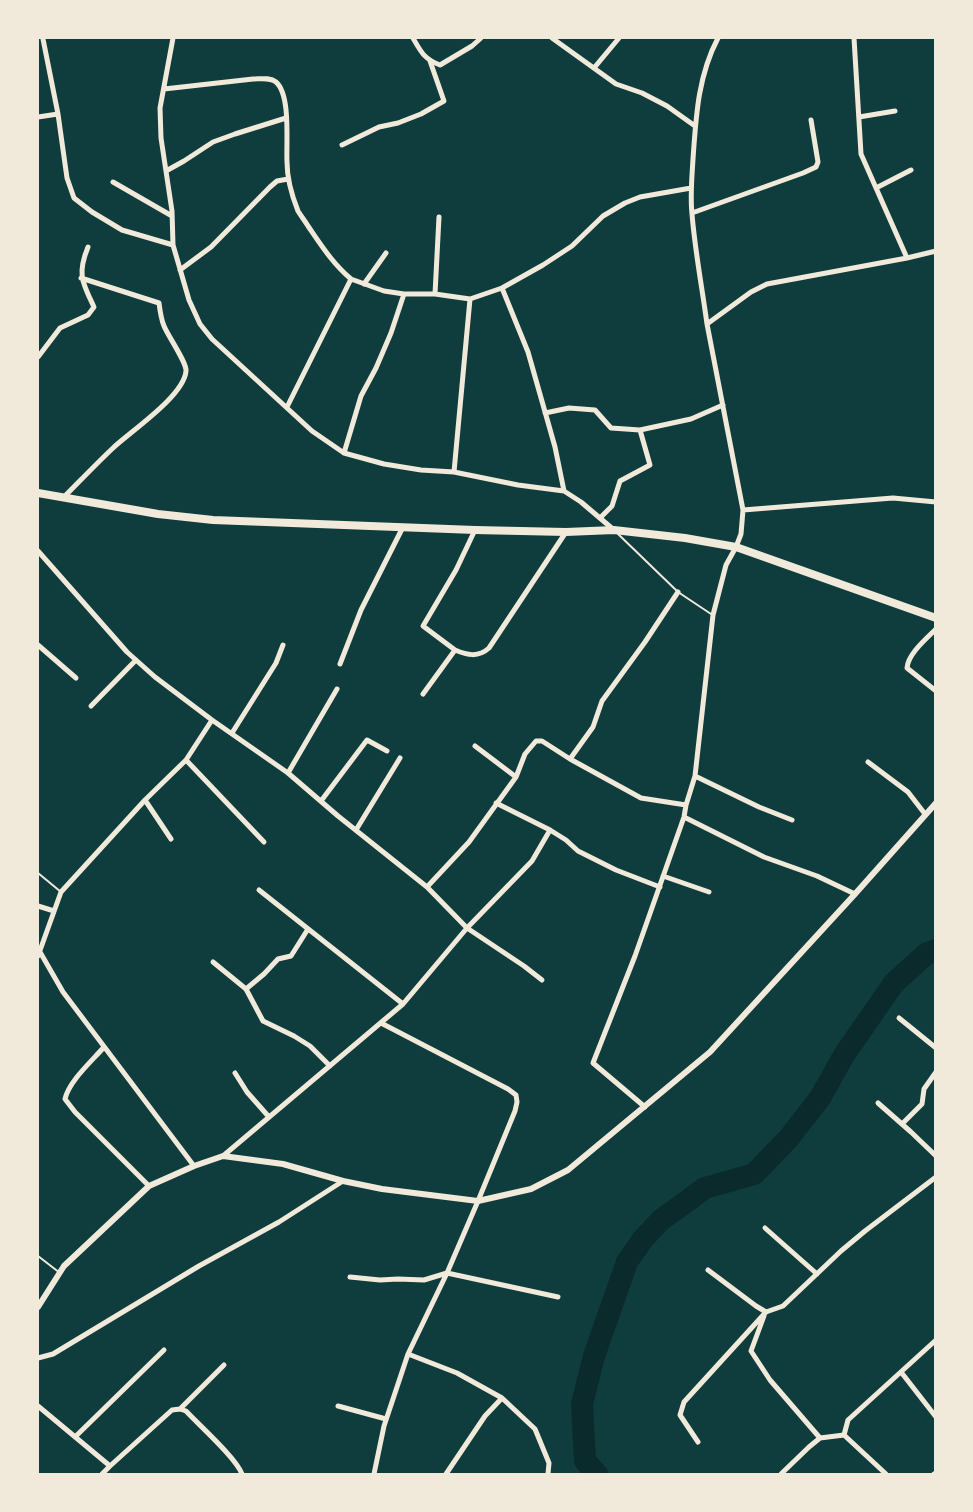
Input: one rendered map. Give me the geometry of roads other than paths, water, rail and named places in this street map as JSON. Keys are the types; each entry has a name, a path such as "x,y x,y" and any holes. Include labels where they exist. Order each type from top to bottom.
{"main road":[{"path":"38,493 158,514 213,520 475,530 566,532 614,530 685,538 736,547 936,618"}],"street":[{"path":"173,38 160,108 160,138 172,216 173,245 189,300 200,324 212,339 312,431 344,453 384,464 454,472 518,485 564,491 614,530"},
{"path":"413,38 421,53 430,61 440,64 472,46 481,38"},
{"path":"552,38 616,84 642,93 695,126"},
{"path":"594,68 620,38"},
{"path":"645,1107 593,1063 635,956 684,817 695,776 712,615 726,564 741,534 743,510 707,324 692,213 691,188 695,126 700,89 708,56 718,38"},
{"path":"854,38 861,154 906,258"},
{"path":"43,39 58,114 67,178 75,198 92,212 122,230 173,245"},
{"path":"342,145 379,127 421,114 444,101 430,61"},
{"path":"164,89 268,79 275,81 285,104 288,179 298,212 341,271 351,279 384,291 470,299 502,288 526,276 572,246 603,216 625,203 640,197 691,188"},
{"path":"859,117 895,111"},
{"path":"38,117 58,114"},
{"path":"166,171 213,142 286,118"},
{"path":"692,213 804,174 816,167 818,162 811,120"},
{"path":"876,188 911,170"},
{"path":"180,270 211,248 277,181 288,179"},
{"path":"113,182 172,216"},
{"path":"435,294 439,217"},
{"path":"38,357 60,327 88,315 94,307 80,273 88,247"},
{"path":"707,324 751,292 767,284 936,251"},
{"path":"364,284 386,254"},
{"path":"64,497 114,447 169,399 179,387 186,372 185,363 163,325 159,303 81,278"},
{"path":"287,407 351,279"},
{"path":"502,288 528,352 555,447 564,491"},
{"path":"344,453 361,396 384,351 404,294"},
{"path":"454,472 470,299"},
{"path":"545,413 569,408 595,410 611,428 640,430 691,419 723,405"},
{"path":"600,518 612,506 620,482 650,465 640,430"},
{"path":"743,510 893,498 936,502"},
{"path":"340,664 361,610 403,527"},
{"path":"475,530 456,570 423,626 455,650 468,655 483,653 489,648 566,532"},
{"path":"38,550 127,652 155,677 288,773 427,887 467,928 542,980"},
{"path":"570,759 593,727 602,700 678,592"},
{"path":"936,629 907,664 907,668 936,691"},
{"path":"38,645 76,678"},
{"path":"232,733 276,663 283,645"},
{"path":"423,694 455,650"},
{"path":"91,706 136,660"},
{"path":"288,773 337,689"},
{"path":"194,1166 63,992 39,954 61,892 145,800 186,760 212,720"},
{"path":"321,801 366,740 387,751"},
{"path":"427,887 469,842 516,777 525,754 536,741 542,741 641,798 686,805"},
{"path":"475,746 516,777"},
{"path":"356,830 400,758"},
{"path":"186,760 264,842"},
{"path":"868,762 908,792 925,814"},
{"path":"695,776 792,820"},
{"path":"145,800 171,839"},
{"path":"496,803 550,830 578,851 597,861 660,887"},
{"path":"223,1155 283,1164 382,1189 478,1201 531,1189 568,1170 710,1052 936,803"},
{"path":"684,817 764,857 817,876 855,894"},
{"path":"38,1307 64,1266 149,1186 223,1155 403,1004 467,928 532,861 550,830"},
{"path":"663,876 709,892"},
{"path":"259,890 403,1004"},
{"path":"38,906 54,911"},
{"path":"246,989 278,959 291,956 308,929"},
{"path":"213,962 246,989 262,1021 310,1046 330,1066"},
{"path":"899,1018 936,1048"},
{"path":"375,1474 386,1419 408,1354 447,1273 517,1102 516,1095 508,1089 381,1023"},
{"path":"104,1047 71,1084 65,1099 75,1112 149,1186"},
{"path":"235,1072 247,1092 269,1118"},
{"path":"902,1124 922,1104 924,1089 936,1072"},
{"path":"878,1103 936,1156"},
{"path":"698,1442 680,1415 684,1402 766,1312 783,1306 841,1251 936,1177"},
{"path":"38,1358 52,1354 199,1266 279,1222 343,1181"},
{"path":"765,1228 817,1274"},
{"path":"708,1270 766,1312"},
{"path":"350,1277 424,1280 447,1273 558,1297"},
{"path":"766,1312 751,1351 770,1380 820,1438"},
{"path":"844,1435 848,1420 936,1340"},
{"path":"75,1437 164,1350"},
{"path":"408,1354 457,1372 502,1398 534,1429 549,1463 548,1474"},
{"path":"180,1409 224,1365"},
{"path":"900,1372 936,1417"},
{"path":"446,1474 485,1416 502,1398"},
{"path":"38,1406 110,1466"},
{"path":"338,1406 386,1419"},
{"path":"102,1474 162,1418 172,1410 180,1409 186,1412 235,1462 242,1474"},
{"path":"781,1474 820,1438 844,1435"},
{"path":"844,1435 886,1474"}],"lane":[{"path":"614,530 678,592 712,615"},
{"path":"38,873 61,892"},
{"path":"38,1256 60,1273"}],"waterway":[{"path":"597,1474 585,1461 582,1404 594,1356 627,1262 643,1239 661,1220 705,1188 754,1174 788,1139 820,1098 844,1055 894,983 926,954 936,950"}]}
